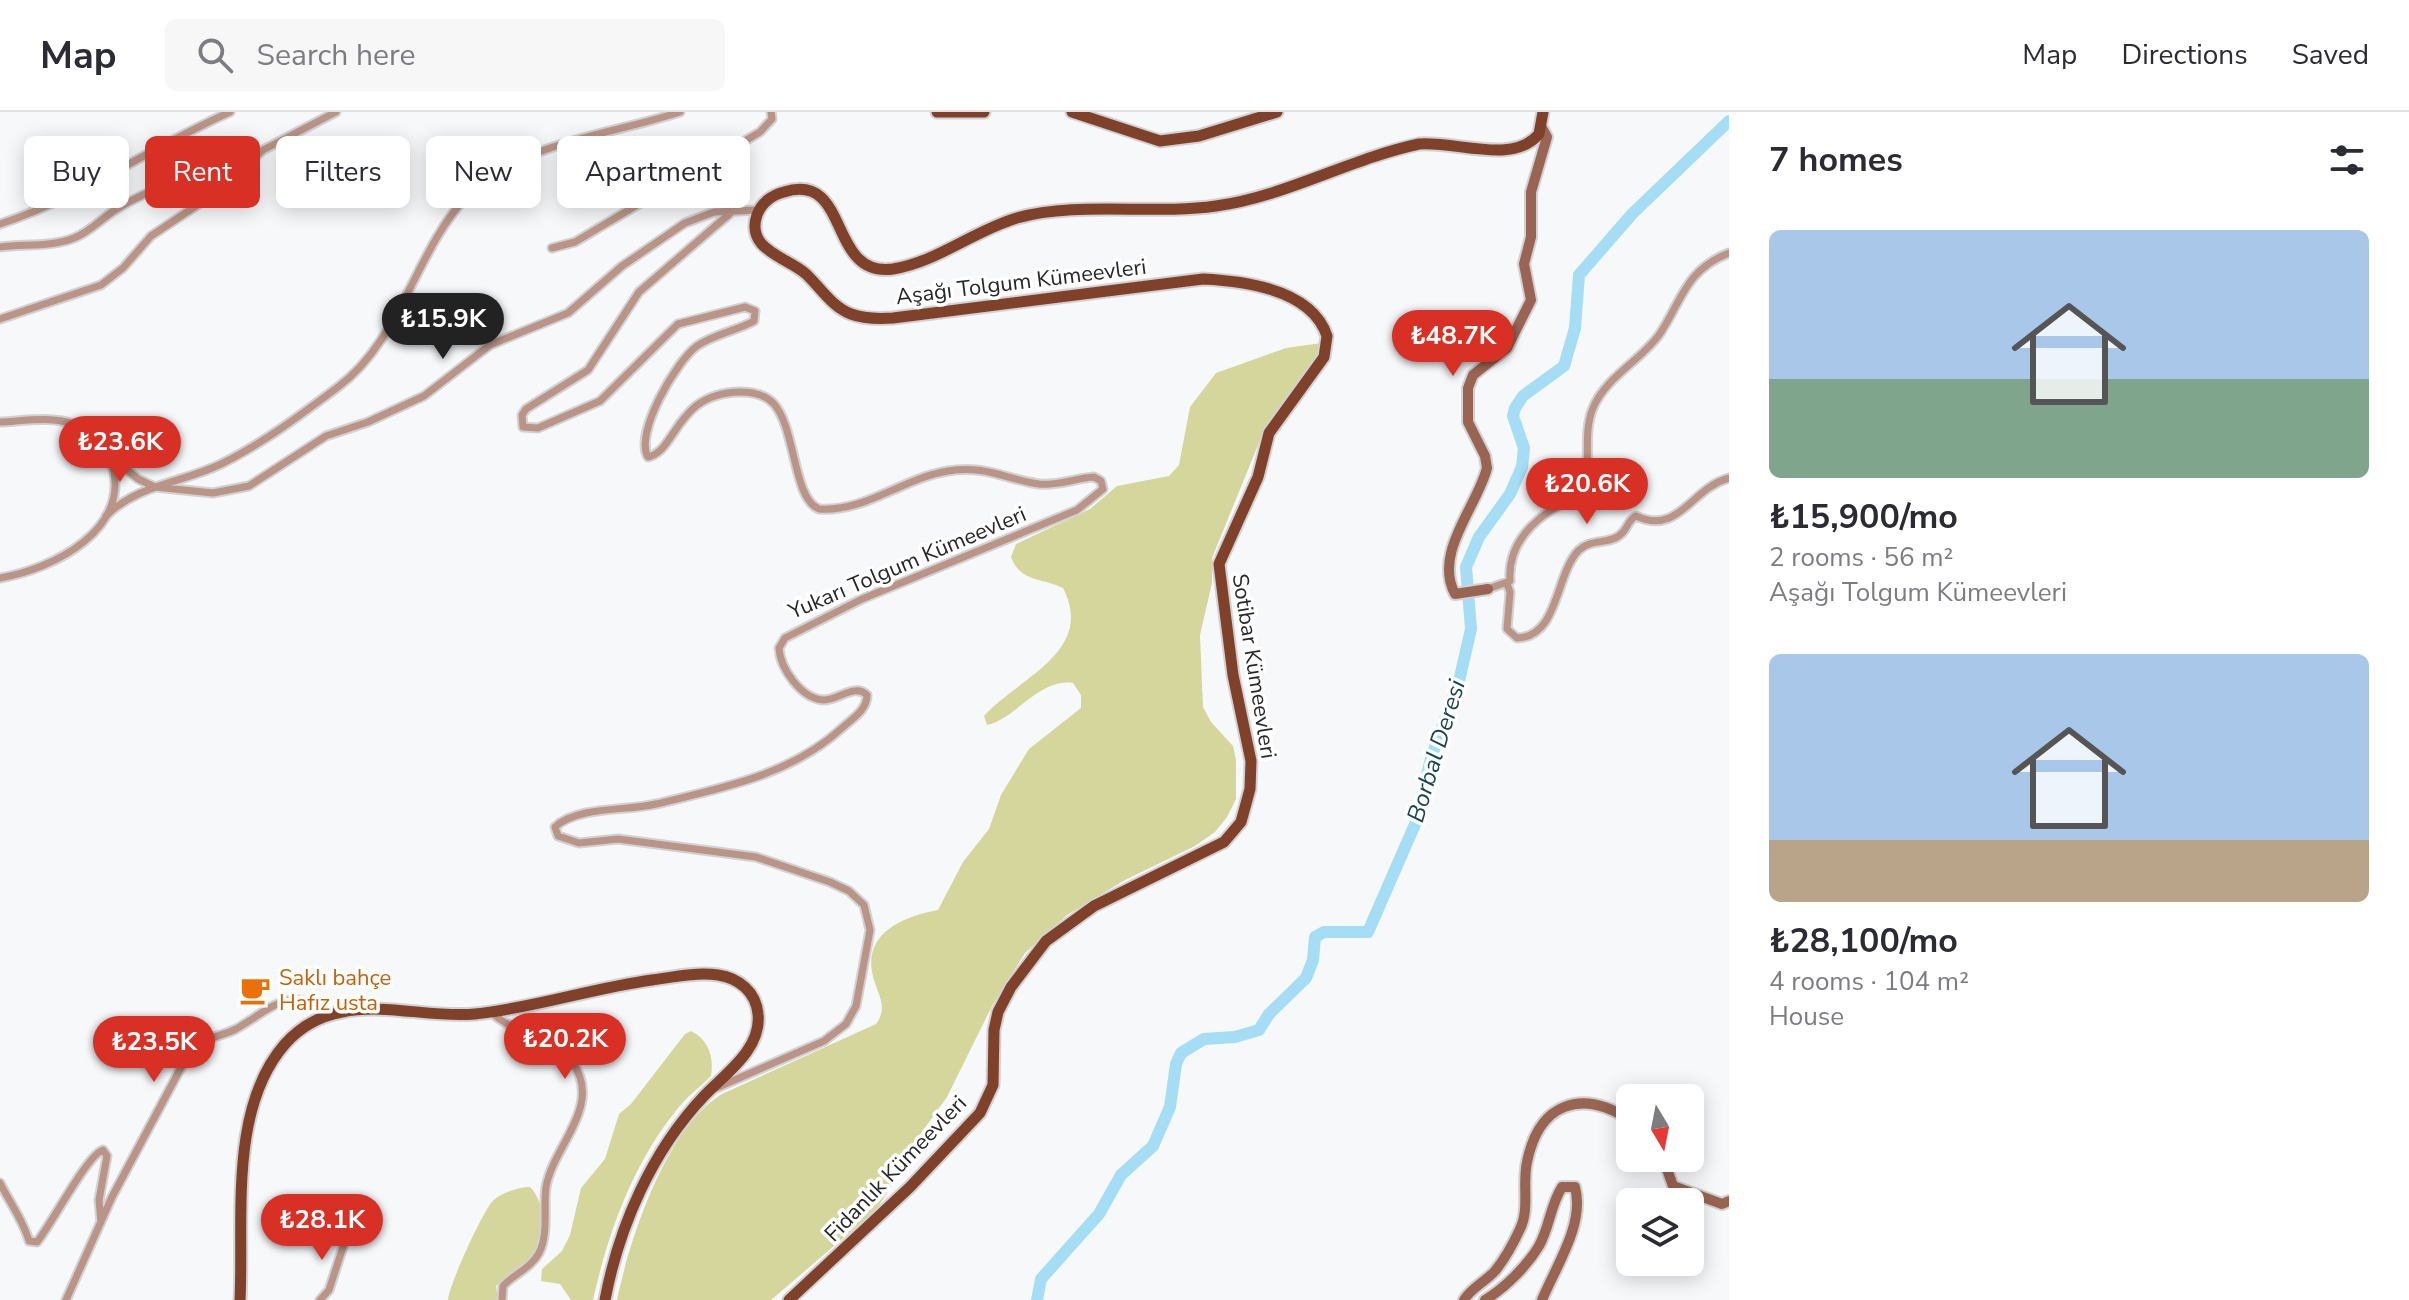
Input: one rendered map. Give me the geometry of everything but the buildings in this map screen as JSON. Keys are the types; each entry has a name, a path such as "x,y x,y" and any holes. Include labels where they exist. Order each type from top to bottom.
{"main road":[{"path":"937,112 984,112"},
{"path":"1072,112 1160,141 1199,136 1277,112"},
{"path":"1542,128 1543,112"},
{"name":"Aşağı Tolgum Kümeevleri","path":"1327,336 1320,321 1296,302 1253,286 1203,279 893,318 864,317 841,309 804,273 763,247 756,229 759,210 779,193 802,189 815,192 833,213 857,259 867,267 889,269 913,263 990,227 1039,213 1215,206 1288,190 1419,144 1520,150 1534,141 1542,128"},
{"name":"Sotibar Kümeevleri","path":"1030,959 1046,941 1082,914 1209,851 1234,833 1241,822 1250,789 1251,761 1233,675 1219,564 1258,477 1269,433 1324,357 1327,336"},
{"name":"Fidanlık Kümeevleri","path":"789,1300 910,1187 980,1113 993,1085 994,1030 998,1012 1030,959"},
{"path":"240,1300 240,1175 255,1108 271,1066 284,1045 310,1023 357,1010 464,1015 670,978 710,975 732,979 754,999 757,1030 746,1052 675,1130 646,1175 605,1300"}],"street":[{"path":"0,224 66,200 163,143 230,112"},
{"path":"260,155 279,139 336,112"},
{"path":"0,578 59,559 88,539 106,516 128,497 233,458 341,385 378,345 461,204 488,179 562,145 680,112"},
{"path":"552,248 575,242 760,132 772,119 771,112"},
{"path":"1507,584 1463,595 1455,594 1450,584 1450,554 1487,468 1485,456 1468,422 1468,388 1473,375 1507,348 1531,300 1524,264 1531,237 1531,192 1547,137 1542,128"},
{"path":"0,247 66,241 87,232 123,206 145,197"},
{"path":"0,319 101,285 123,268 151,236 190,208"},
{"name":"Yukarı Tolgum Kümeevleri","path":"708,1091 824,1041 846,1024 856,1006 870,930 864,905 849,891 756,857 618,839 579,843 558,836 555,827 566,820 595,812 656,804 725,786 779,769 812,754 859,712 867,695 857,690 823,700 807,694 782,662 779,648 785,638 862,599 1064,516 1090,503 1103,489 1101,481 1094,477 1043,484 1005,473 965,469 924,477 860,504 819,509 805,497 792,442 780,413 768,398 752,393 724,393 703,400 683,417 656,454 648,457 644,445 649,425 677,367 702,343 754,321 755,311 745,307 678,324 600,401 538,428 523,427 522,415 532,403 576,380 596,362 623,313 655,275 734,210"},
{"name":"Aşağı Tolgum Kümeevleri","path":"0,422 73,424 93,435 108,454 138,479 155,487 213,493 232,491 267,477 326,436 368,422 424,396 490,345 568,313 622,266 685,223 714,212 759,210"},
{"path":"1729,253 1712,260 1696,273 1675,302 1659,335 1600,395 1591,411 1584,494 1560,503 1530,527 1509,564 1507,629 1517,638 1535,635 1546,623 1566,567 1579,550 1591,541 1621,535 1631,518 1658,524 1669,520 1716,482 1729,478"},
{"path":"106,516 115,486 108,454"},
{"path":"66,1300 101,1222 191,1049 208,1037 234,1029 278,1002 308,1002 330,1015"},
{"path":"490,1011 503,1023 556,1047 578,1072 581,1097 578,1117 546,1186 540,1249 534,1260 503,1286 502,1300"},
{"path":"1464,1300 1495,1271 1522,1226 1526,1164 1535,1136 1549,1115 1569,1104 1591,1102 1607,1105 1616,1111"},
{"path":"0,1183 9,1205 25,1223 29,1241 37,1242 61,1211 90,1159 103,1150 107,1156 99,1200 101,1222"},
{"path":"1668,1172 1673,1186 1722,1204 1729,1201"},
{"path":"1485,1300 1501,1290 1538,1247 1551,1205 1562,1187 1575,1187 1579,1203 1564,1257 1542,1300"},
{"path":"320,1300 329,1290 346,1238"}],"green space":[{"path":"1322,343 1318,355 1265,428 1212,558 1212,583 1200,635 1203,707 1211,722 1233,746 1236,799 1227,817 1215,832 1195,846 1125,880 1067,915 1025,953 992,1006 947,1097 914,1143 902,1170 876,1210 771,1300 617,1300 631,1246 653,1186 684,1132 702,1110 722,1094 876,1024 882,1004 871,966 872,952 878,941 897,924 938,910 963,862 989,829 1001,795 1029,749 1081,708 1081,695 1073,683 1061,683 1049,686 1008,715 987,725 984,716 1049,662 1069,630 1070,610 1063,588 1020,571 1011,557 1016,544 1090,509 1117,486 1169,476 1179,465 1190,407 1216,373 1286,348"},
{"path":"691,1031 702,1039 709,1050 711,1076 675,1112 646,1155 614,1225 593,1300 571,1300 560,1284 541,1281 542,1269 562,1251 570,1235 581,1188 605,1159 619,1114 631,1104 685,1034"},
{"path":"530,1187 536,1194 542,1214 541,1236 533,1256 496,1286 498,1300 448,1300 466,1251 491,1203 509,1192"}],"waterway":[{"name":"Borbal Deresi","path":"1037,1300 1041,1279 1099,1214 1121,1175 1153,1146 1170,1107 1176,1064 1181,1053 1204,1039 1235,1037 1259,1030 1269,1014 1306,978 1313,960 1315,937 1324,932 1368,932 1416,822 1431,758 1460,677 1471,629 1466,567 1479,537 1510,494 1522,467 1524,448 1513,416 1515,408 1523,396 1564,366 1575,328 1579,275 1632,214 1729,121"}],"place":[{"name":"Saklı bahçe Hafız usta","path":"255,990"}]}
